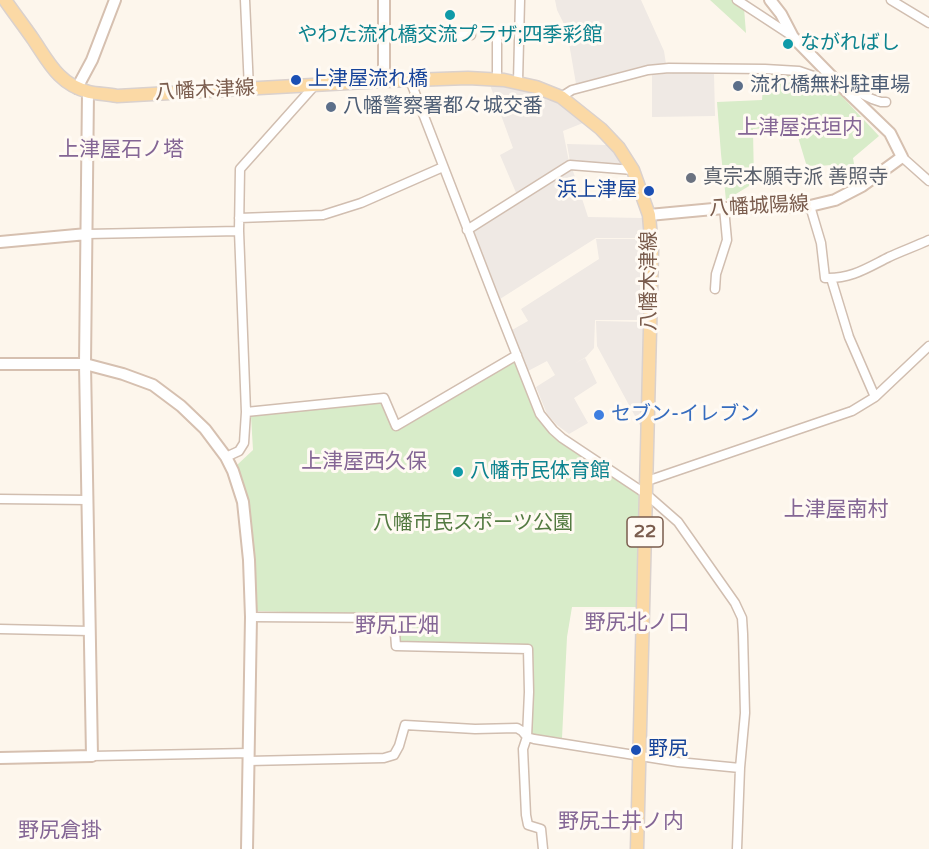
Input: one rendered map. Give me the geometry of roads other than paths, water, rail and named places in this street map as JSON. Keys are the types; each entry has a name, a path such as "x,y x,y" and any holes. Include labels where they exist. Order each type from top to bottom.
{"main road":[{"path":"5,0 46,61 61,78 83,90"},
{"name":"八幡木津線","path":"83,90 117,96 315,84 496,79 518,82 561,97 602,129 619,148 633,170 649,215 652,250 637,849"}],"street":[{"path":"92,756 86,364 87,234 83,90 114,0"},
{"path":"245,0 249,88"},
{"path":"384,0 384,81"},
{"path":"518,82 520,0"},
{"path":"737,0 794,36"},
{"path":"770,0 794,36 890,133 902,157 929,182"},
{"path":"891,0 929,23"},
{"path":"385,35 471,35"},
{"path":"496,79 497,37"},
{"path":"561,97 572,90 648,70 669,68 765,69 799,71 886,102"},
{"path":"410,80 540,414 553,430 572,445 647,487 678,522 735,603 742,618 745,713 737,849"},
{"path":"226,457 239,451 244,443 246,412 239,231 240,169 315,84"},
{"name":"八幡城陽線","path":"649,215 724,208 810,206 835,200 862,186 902,157"},
{"path":"467,230 570,165 633,170"},
{"path":"239,218 323,215 361,204 443,167"},
{"path":"810,206 821,243 825,278 838,279 857,273 929,240"},
{"path":"715,289 716,274 727,240 724,208"},
{"path":"0,242 87,234 239,231"},
{"path":"831,278 849,338 874,397"},
{"path":"647,487 852,411 874,397 929,346"},
{"path":"246,412 384,398 396,426 517,355"},
{"path":"0,364 86,364 153,385 181,406 205,429 226,457 243,502 249,560 251,616 247,849"},
{"path":"0,499 88,500"},
{"path":"251,616 394,618 396,646 528,649 527,737 523,749 526,815 528,825 541,829 543,849"},
{"path":"0,629 90,631"},
{"path":"0,758 92,756 384,758 394,755 405,725 475,729 517,728 527,737 687,763 740,768"}],"place":[{"name":"やわた流れ橋交流プラザ;四季彩館","path":"450,15"},
{"name":"ながればし","path":"788,44"},
{"name":"上津屋流れ橋","path":"296,80"},
{"name":"流れ橋無料駐車場","path":"738,86"},
{"name":"八幡警察署都々城交番","path":"331,107"},
{"name":"真宗本願寺派 善照寺","path":"691,178"},
{"name":"浜上津屋","path":"649,191"},
{"name":"セブン-イレブン","path":"599,415"},
{"name":"八幡市民体育館","path":"458,472"},
{"name":"野尻","path":"636,750"}],"district":[{"name":"上津屋浜垣内","path":"800,128"},
{"name":"上津屋石ノ塔","path":"121,150"},
{"name":"上津屋西久保","path":"364,462"},
{"name":"上津屋南村","path":"836,510"},
{"name":"野尻北ノ口","path":"637,623"},
{"name":"野尻正畑","path":"397,626"},
{"name":"野尻土井ノ内","path":"621,822"},
{"name":"野尻倉掛","path":"60,831"}],"park label":[{"name":"八幡市民スポーツ公園","path":"473,524"}]}
